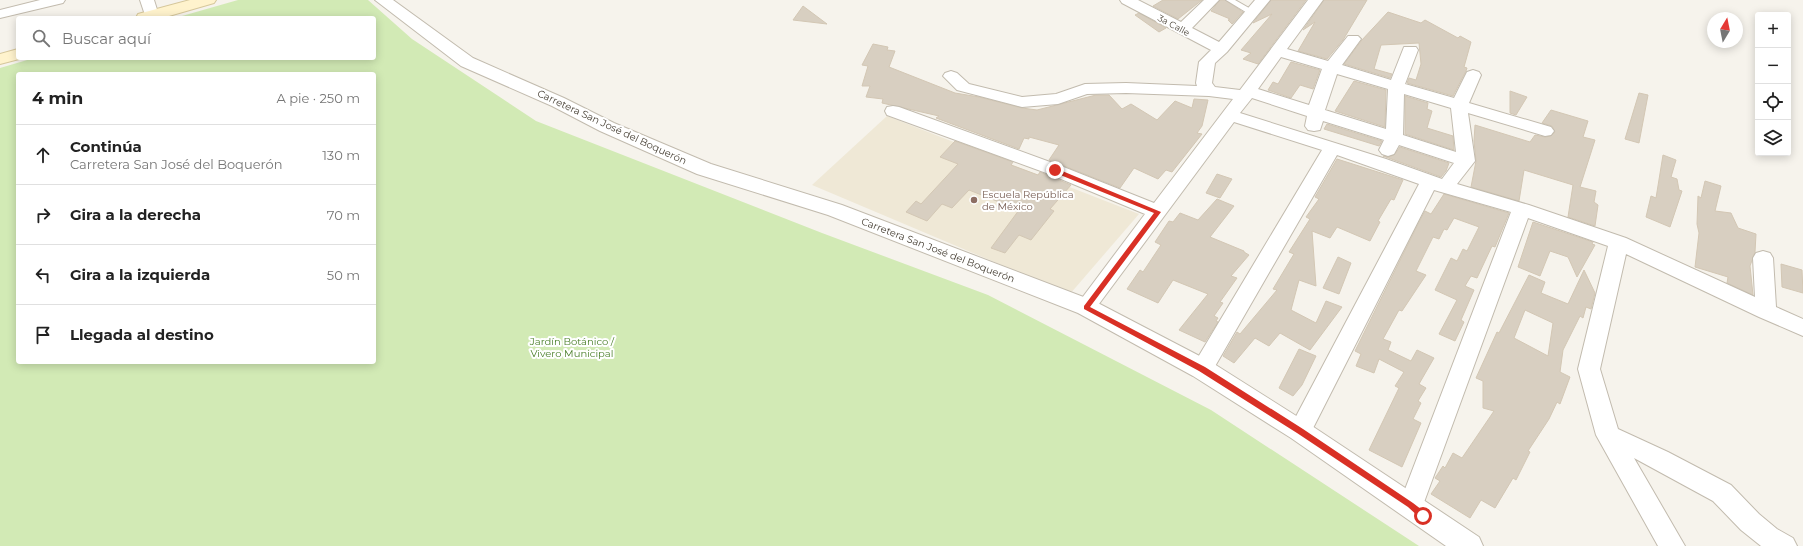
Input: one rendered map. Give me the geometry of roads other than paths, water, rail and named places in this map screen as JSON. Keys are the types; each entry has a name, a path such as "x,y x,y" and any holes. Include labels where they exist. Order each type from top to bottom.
{"main road":[{"path":"152,16 208,0"},
{"path":"0,59 16,55"}],"street":[{"path":"0,14 58,0"},
{"path":"147,0 148,16"},
{"name":"Carretera San José del Boquerón","path":"383,0 467,62 558,102 607,127 704,169 835,210 1086,307 1202,369 1300,431 1411,505 1423,516 1470,546"},
{"name":"3a Calle","path":"1127,0 1220,50"},
{"path":"1182,29 1212,0"},
{"path":"1209,91 1204,83 1204,73 1207,62 1220,50 1263,0"},
{"path":"1086,307 1316,0"},
{"path":"1311,141 1318,104 1331,68 1353,39"},
{"path":"1380,163 1394,138 1396,87 1410,50"},
{"path":"1278,52 1545,131"},
{"path":"1466,161 1459,106 1473,75"},
{"path":"951,76 963,87 1022,102 1058,98 1085,89 1126,88 1246,94 1317,113 1466,161"},
{"path":"893,111 1055,170 1158,212"},
{"path":"1230,115 1380,163 1437,185 1522,209 1619,243 1803,328"},
{"path":"1202,369 1332,148"},
{"path":"1300,431 1437,185 1466,161"},
{"path":"1411,505 1522,209"},
{"path":"1619,243 1589,369 1608,435 1672,546"},
{"path":"1763,258 1766,312"},
{"path":"1608,435 1660,459 1722,493 1750,522 1768,537 1784,546"}],"lane":[{"path":"1230,0 1252,12"}],"place":[{"name":"Escuela República de México","path":"974,200"}],"park label":[{"name":"Jardín Botánico / Vivero Municipal","path":"572,346"}]}
